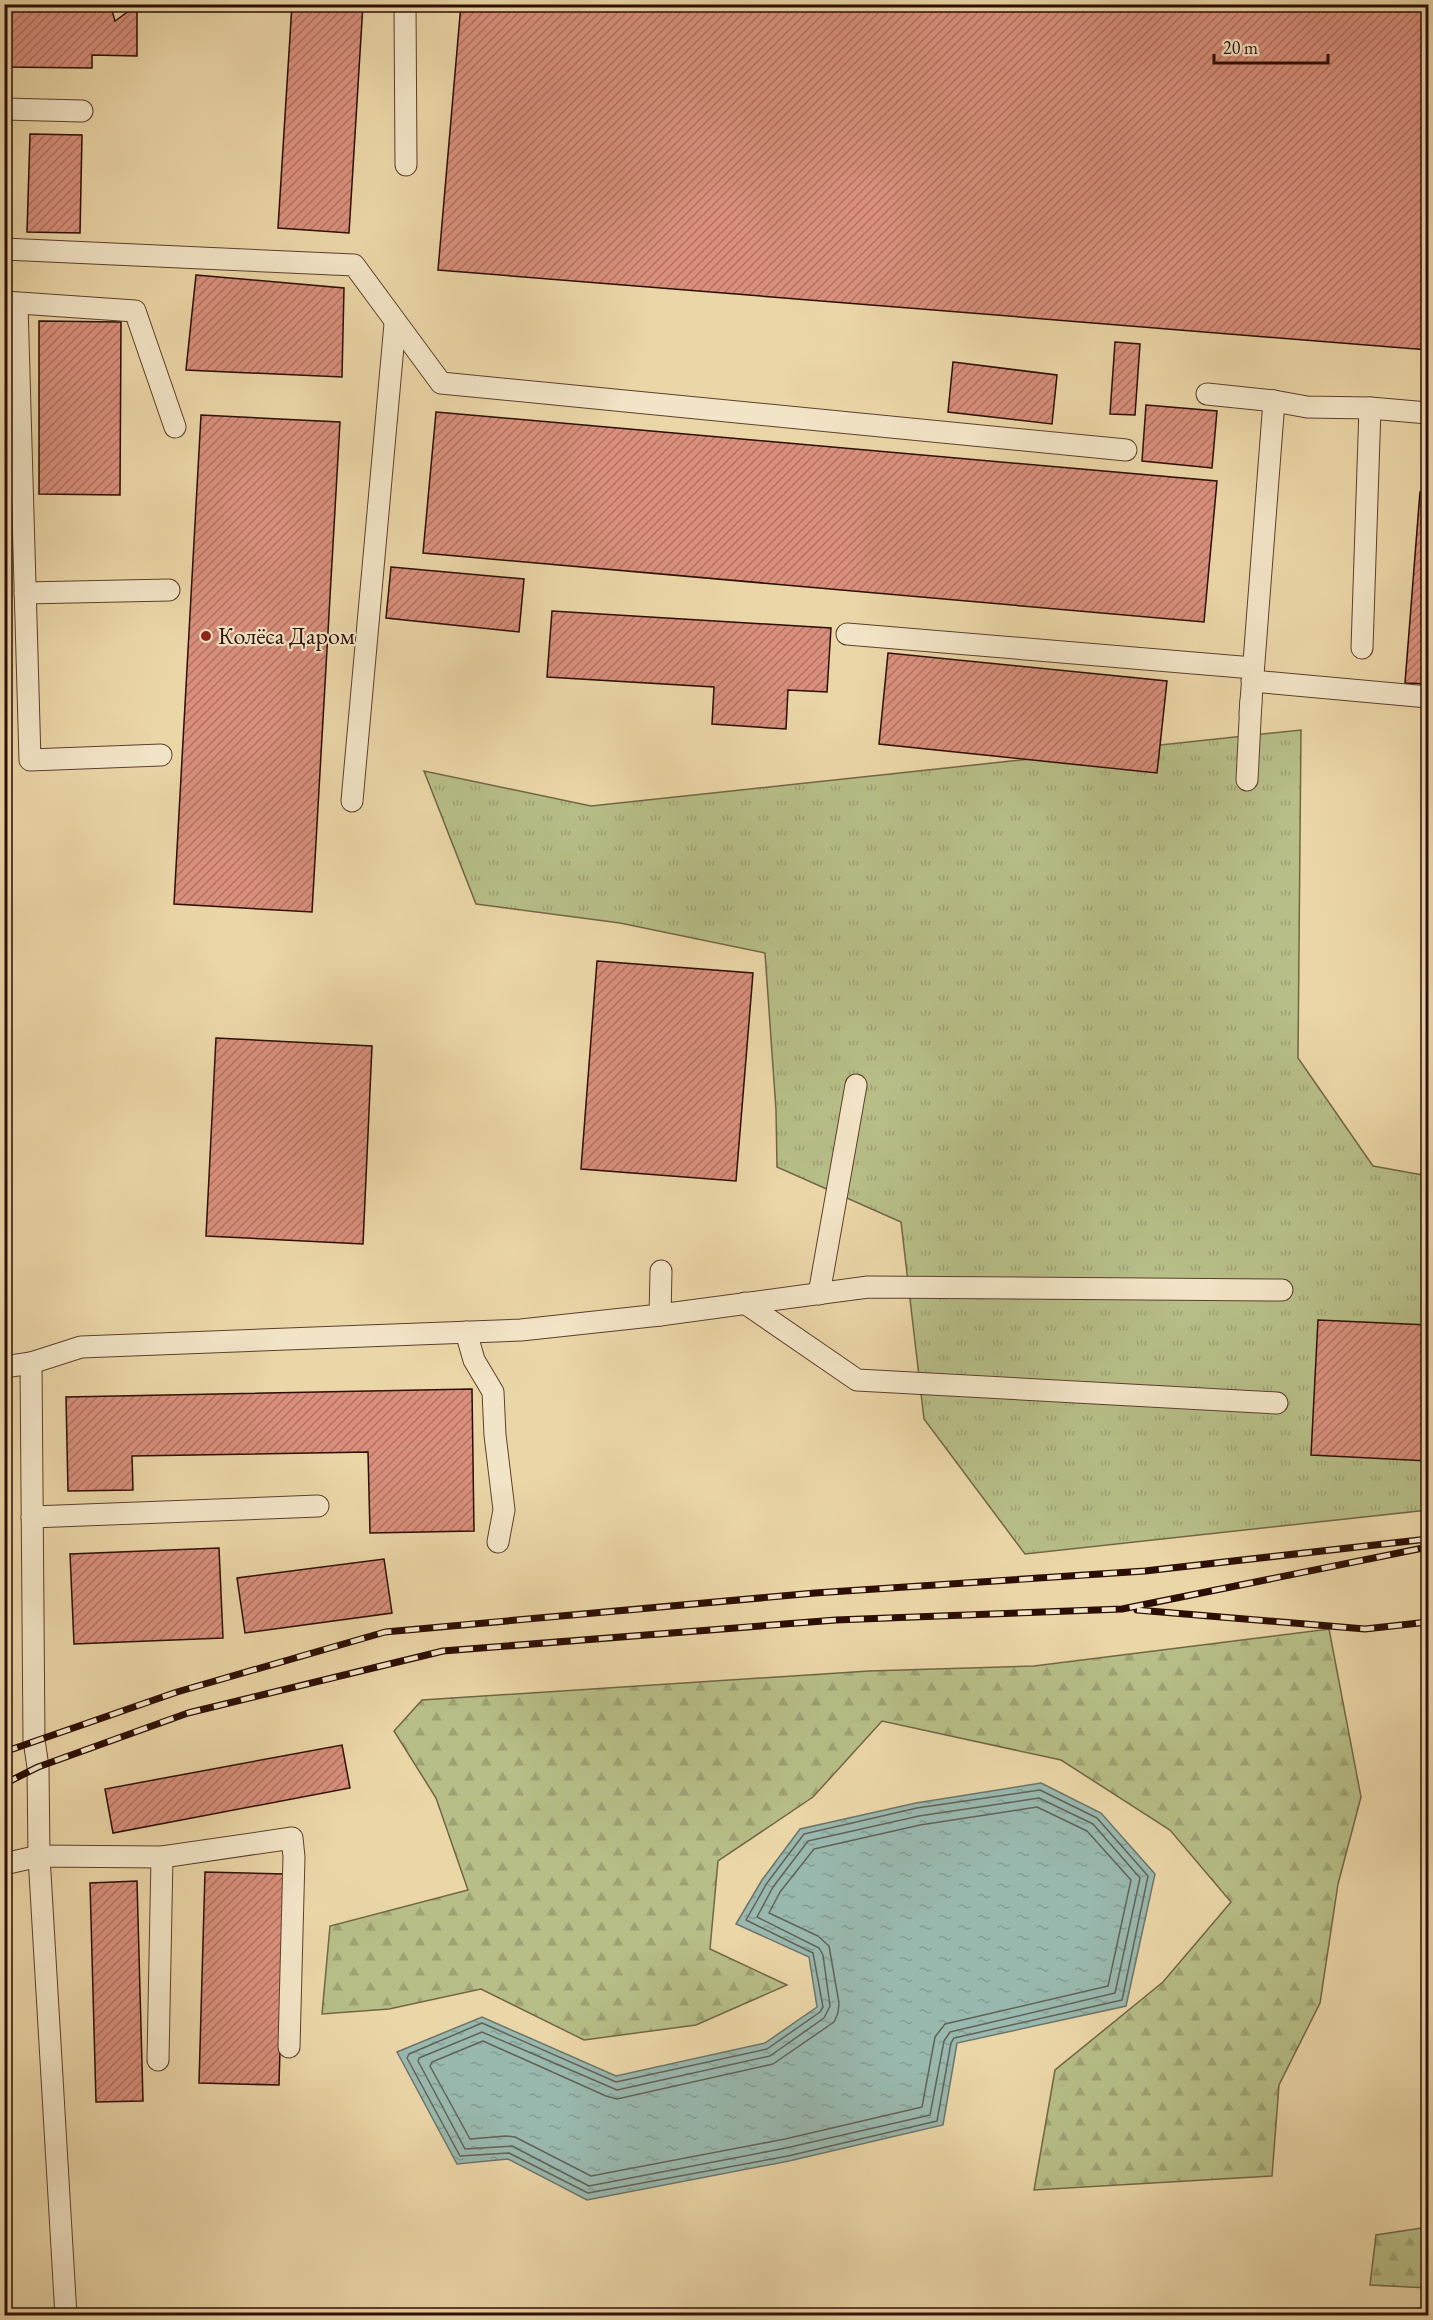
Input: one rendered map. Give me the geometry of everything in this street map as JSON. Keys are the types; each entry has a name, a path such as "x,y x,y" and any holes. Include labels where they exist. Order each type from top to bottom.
{"lane":[{"path":"405,4 406,165"},
{"path":"4,109 82,111"},
{"path":"4,249 354,265 395,324 441,383 1126,450"},
{"path":"161,755 30,760 26,593 11,303 135,311 175,427"},
{"path":"352,801 395,324"},
{"path":"1207,394 1307,407 1370,408 1428,413"},
{"path":"1247,780 1274,401"},
{"path":"1362,648 1370,408"},
{"path":"26,593 169,590"},
{"path":"848,634 1252,691 1428,698"},
{"path":"819,1294 855,1085"},
{"path":"660,1315 661,1271"},
{"path":"4,1367 31,1363 81,1347 521,1330 660,1315 868,1287 1282,1290"},
{"path":"745,1303 857,1380 1277,1403"},
{"path":"466,1332 474,1360 493,1392 495,1435 504,1510 498,1542"},
{"path":"31,1363 34,1740 38,1767 39,1856 66,2316"},
{"path":"32,1517 318,1506"},
{"path":"4,1864 39,1856 162,1857 292,1838 294,1857 288,2047"},
{"path":"158,2060 162,1857"}],"green space":[{"path":"1301,730 1298,1058 1373,1166 1428,1176 1428,1510 1025,1554 924,1419 901,1222 777,1167 776,1110 765,953 620,923 476,904 424,771 591,806"},
{"path":"1329,1629 1361,1797 1338,1884 1320,2003 1279,2085 1272,2176 1034,2190 1055,2070 1163,1982 1231,1902 1170,1830 1061,1760 882,1721 813,1797 718,1861 710,1949 787,1985 696,2025 584,2040 481,1989 389,2009 322,2014 330,1926 468,1890 436,1798 394,1731 422,1700 869,1671 1034,1666"},
{"path":"1428,2227 1428,2288 1370,2285 1376,2235"}],"water":[{"path":"1041,1783 1101,1813 1155,1874 1126,2006 957,2043 943,2125 789,2161 587,2200 508,2159 457,2164 397,2052 482,2017 616,2076 765,2043 817,2007 809,1957 736,1924 762,1880 800,1829 916,1803"}],"building":[{"path":"4,4 110,4 115,21 137,5 137,56 92,55 92,68 4,67"},
{"path":"292,4 363,4 349,233 278,228"},
{"path":"461,4 1428,4 1428,350 438,270"},
{"path":"30,134 82,135 80,233 27,232"},
{"path":"196,275 344,288 342,377 186,370"},
{"path":"39,321 121,322 120,495 39,494"},
{"path":"1115,342 1140,344 1135,415 1110,414"},
{"path":"953,362 1057,375 1052,424 948,412"},
{"path":"1146,405 1217,411 1212,468 1142,461"},
{"path":"436,412 1217,481 1204,622 423,553"},
{"path":"201,415 340,422 312,912 174,904"},
{"path":"1420,492 1428,493 1428,684 1405,683"},
{"path":"391,567 524,579 519,632 386,618"},
{"path":"552,611 831,628 827,692 788,690 786,729 712,724 714,687 547,677"},
{"path":"888,653 1167,681 1157,773 879,744"},
{"path":"597,961 753,973 736,1181 581,1169"},
{"path":"216,1038 372,1046 363,1244 206,1236"},
{"path":"1318,1320 1428,1325 1428,1461 1311,1455"},
{"path":"472,1389 474,1531 370,1533 368,1452 132,1456 133,1490 68,1491 66,1397"},
{"path":"219,1548 223,1638 74,1644 70,1554"},
{"path":"384,1559 392,1613 245,1633 237,1578"},
{"path":"342,1745 350,1788 113,1833 105,1789"},
{"path":"205,1872 285,1874 279,2085 199,2083"},
{"path":"137,1881 143,2101 96,2102 90,1883"},
{"path":"1428,2307 1428,2316 1358,2316"}],"railway":[{"path":"4,1752 177,1692 385,1632 815,1593 1145,1571 1428,1539"},
{"path":"4,1784 38,1767 188,1713 443,1651 836,1620 1122,1609 1428,1547"},
{"path":"1137,1610 1365,1629 1428,1622"}],"place":[{"name":"Колёса Даром","path":"206,636"}]}
